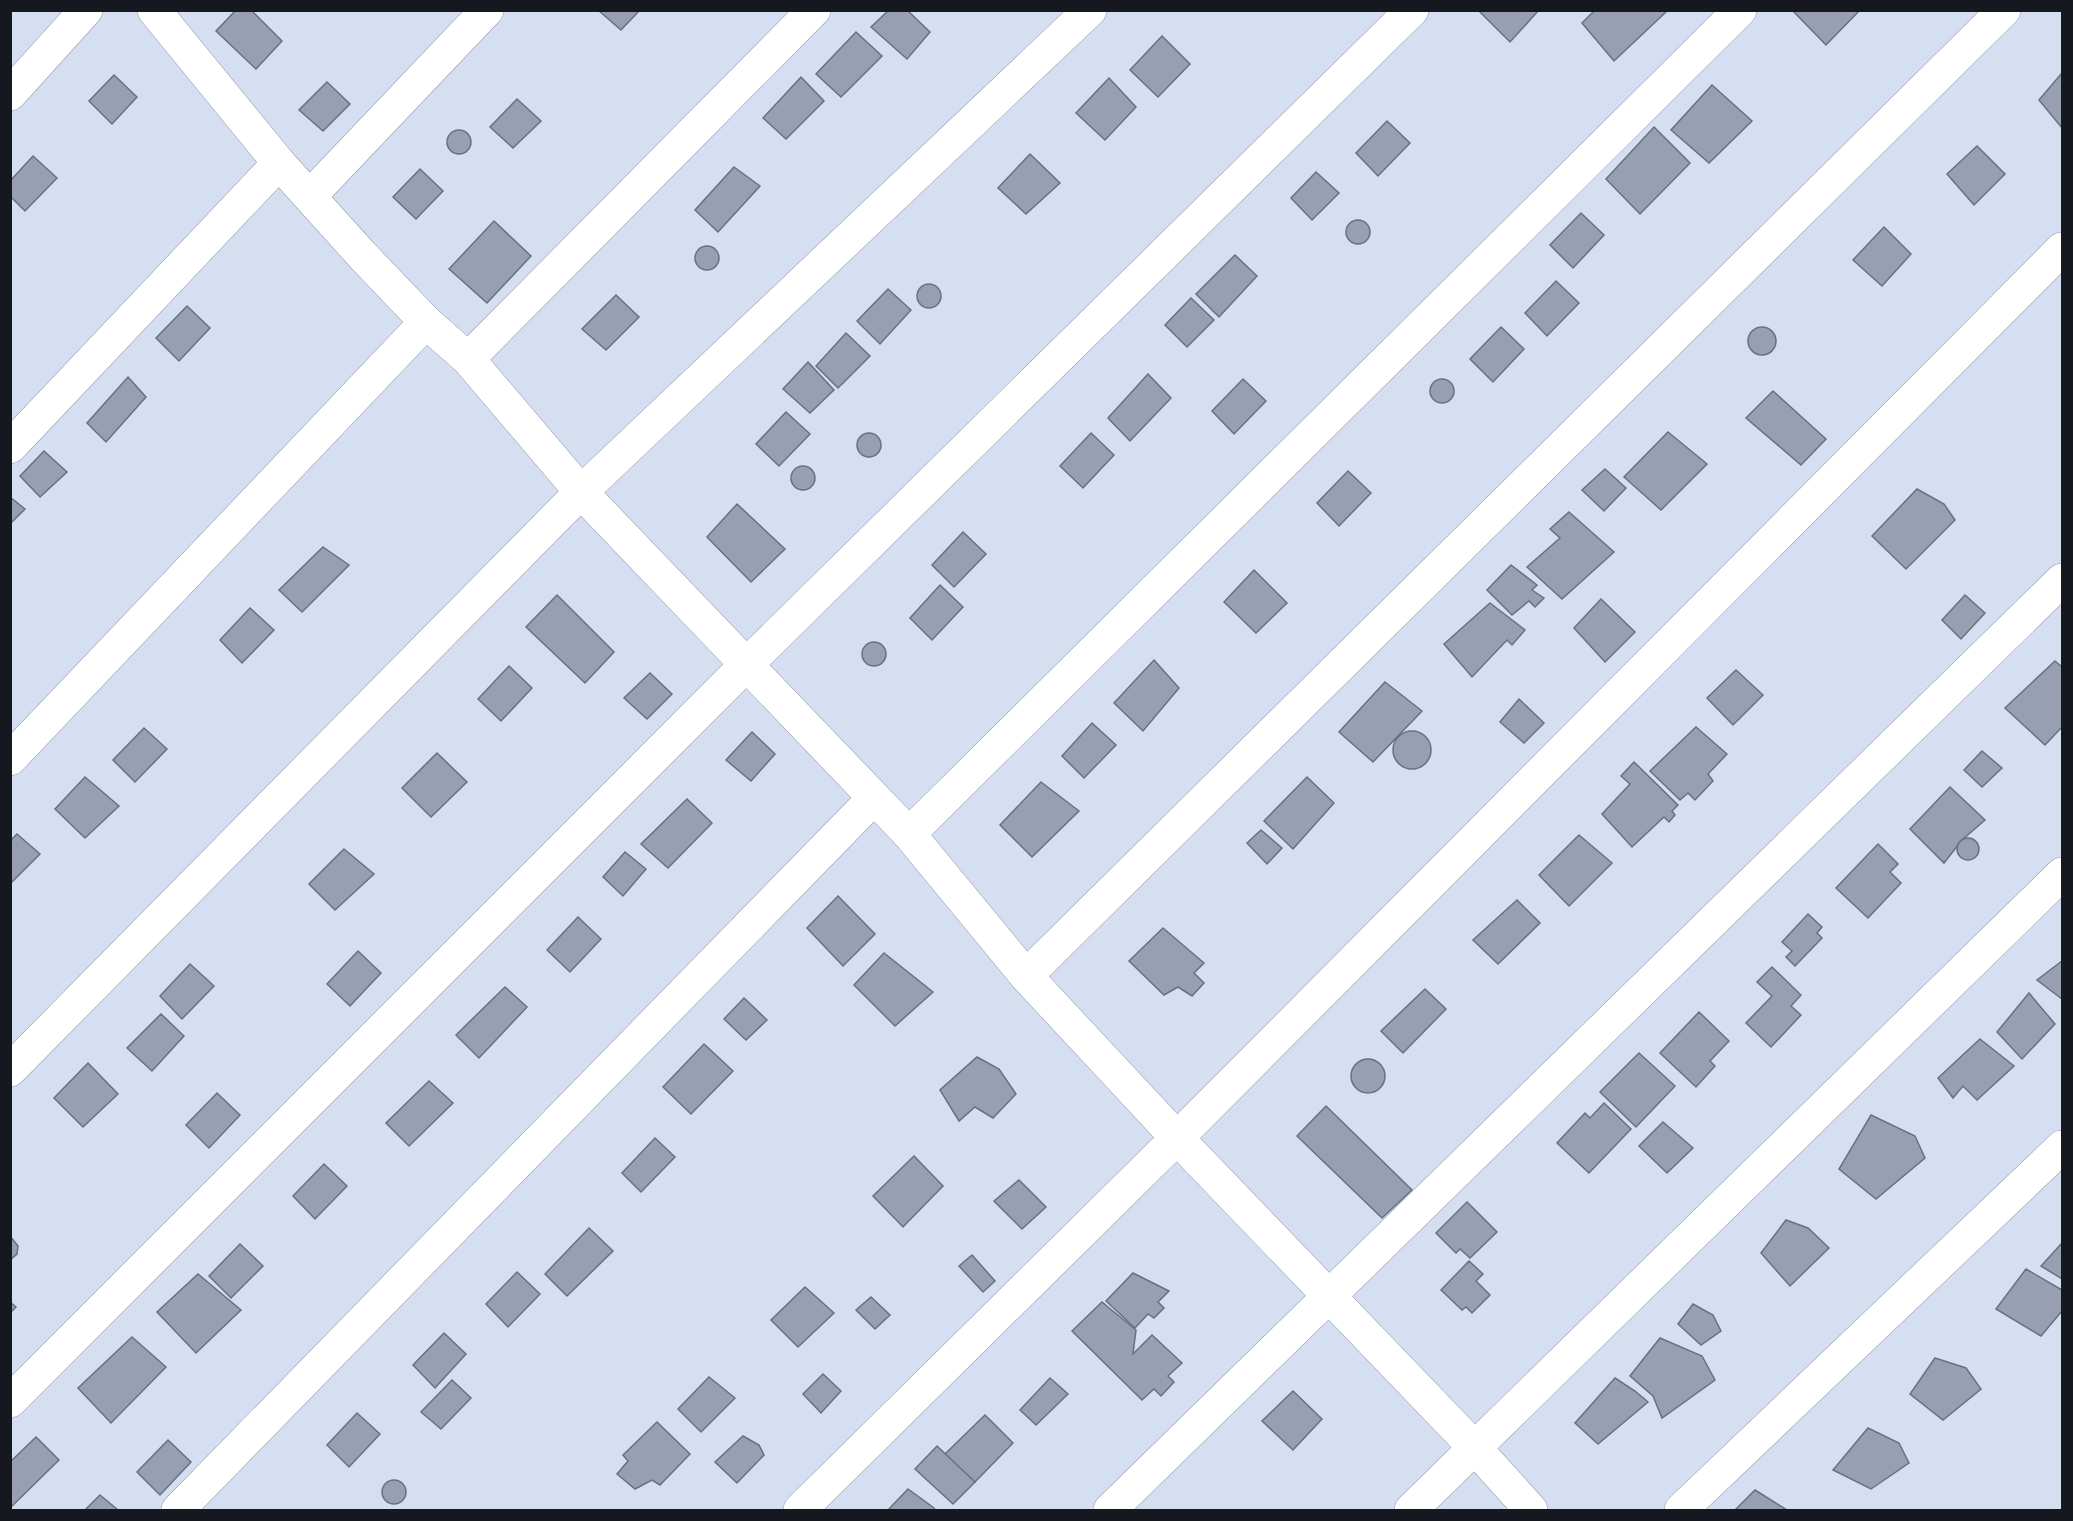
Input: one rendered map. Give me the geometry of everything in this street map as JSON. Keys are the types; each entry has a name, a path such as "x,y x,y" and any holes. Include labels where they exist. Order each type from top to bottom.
{"street":[{"path":"10,94 86,10"},
{"path":"310,196 487,10"},
{"path":"468,360 814,10"},
{"path":"10,1070 581,492 1090,10"},
{"path":"10,1401 746,665 1412,10"},
{"path":"909,834 1740,10"},
{"path":"1026,976 2004,10"},
{"path":"164,15 279,163 426,322 468,360 581,492 909,834 1026,976 1177,1138 1330,1294 1531,1510"},
{"path":"10,447 279,163"},
{"path":"800,1510 1177,1138 2062,249"},
{"path":"10,759 426,322"},
{"path":"1110,1510 2062,580"},
{"path":"178,1510 874,798"},
{"path":"1410,1510 2062,874"},
{"path":"1681,1510 2062,1147"}],"building":[{"path":"236,10 251,10 282,41 256,69 216,31"},
{"path":"598,10 640,10 621,30"},
{"path":"889,10 907,10 930,32 907,59 871,27"},
{"path":"1478,10 1539,10 1510,42"},
{"path":"1595,10 1667,11 1614,61 1582,23"},
{"path":"1792,10 1860,10 1826,45"},
{"path":"856,32 882,56 841,97 816,74"},
{"path":"1162,36 1190,64 1158,97 1130,70"},
{"path":"114,75 137,97 112,124 89,101"},
{"path":"2062,75 2062,128 2039,100"},
{"path":"801,77 824,101 786,139 763,118"},
{"path":"1109,78 1136,107 1105,140 1076,113"},
{"path":"327,82 350,104 323,131 299,110"},
{"path":"1712,85 1752,121 1709,163 1671,130"},
{"path":"517,99 541,121 513,148 490,127"},
{"path":"1387,121 1410,143 1378,176 1356,153"},
{"path":"1654,127 1690,163 1640,214 1606,179"},
{"path":"459,130 468,133 471,142 468,151 459,154 450,151 447,142 450,133"},
{"path":"1977,146 2005,174 1974,205 1947,174"},
{"path":"1030,154 1060,183 1026,214 998,188"},
{"path":"33,156 57,178 25,211 10,196 10,181"},
{"path":"734,167 760,186 718,232 695,210"},
{"path":"420,169 443,191 416,219 393,197"},
{"path":"1316,172 1339,193 1312,220 1291,198"},
{"path":"1581,213 1604,235 1573,268 1550,245"},
{"path":"1358,220 1367,223 1370,232 1367,241 1358,244 1349,241 1346,232 1349,223"},
{"path":"494,221 531,256 487,303 449,269"},
{"path":"1884,227 1911,254 1882,286 1853,260"},
{"path":"707,246 716,249 719,258 716,267 707,270 698,267 695,258 698,249"},
{"path":"1235,255 1257,276 1219,317 1196,294"},
{"path":"1556,281 1579,303 1547,336 1525,313"},
{"path":"929,284 938,287 941,296 938,305 929,308 920,305 917,296 920,287"},
{"path":"888,289 911,310 880,344 857,321"},
{"path":"616,295 639,317 606,350 582,329"},
{"path":"1191,298 1214,320 1187,347 1165,325"},
{"path":"187,306 210,328 179,361 156,338"},
{"path":"1501,327 1524,349 1493,382 1470,359"},
{"path":"1762,327 1772,331 1776,341 1772,351 1762,355 1752,351 1748,341 1752,331"},
{"path":"846,333 870,356 838,388 816,366"},
{"path":"808,362 834,390 810,413 783,389"},
{"path":"1148,374 1171,398 1130,441 1108,418"},
{"path":"128,377 146,397 106,442 87,423"},
{"path":"1243,379 1266,401 1234,434 1212,411"},
{"path":"1442,379 1451,382 1454,391 1451,400 1442,403 1433,400 1430,391 1433,382"},
{"path":"1773,391 1826,439 1801,465 1746,418"},
{"path":"786,412 810,434 779,466 756,444"},
{"path":"1668,432 1707,464 1661,510 1624,477"},
{"path":"869,433 878,436 881,445 878,454 869,457 860,454 857,445 860,436"},
{"path":"1091,433 1114,455 1083,488 1060,466"},
{"path":"44,451 67,472 40,497 20,476"},
{"path":"803,466 812,469 815,478 812,487 803,490 794,487 791,478 794,469"},
{"path":"1605,469 1626,488 1604,511 1582,490"},
{"path":"1348,471 1371,493 1339,526 1317,503"},
{"path":"1917,489 1944,504 1955,520 1906,569 1872,536"},
{"path":"10,497 25,509 10,524"},
{"path":"737,504 785,549 751,582 707,537"},
{"path":"1569,512 1614,552 1562,599 1527,567 1560,538 1550,529"},
{"path":"963,532 986,554 954,587 932,565"},
{"path":"323,547 349,565 302,612 279,590"},
{"path":"1511,565 1537,585 1532,590 1544,598 1535,607 1529,601 1512,615 1487,590"},
{"path":"1254,570 1287,603 1256,633 1224,602"},
{"path":"940,585 963,607 932,640 910,618"},
{"path":"557,595 614,652 585,683 526,627"},
{"path":"1965,595 1985,613 1961,639 1942,620"},
{"path":"1601,599 1635,632 1605,662 1574,628"},
{"path":"1490,603 1525,630 1512,645 1507,640 1472,677 1444,644"},
{"path":"250,608 274,630 242,663 220,640"},
{"path":"874,642 883,645 886,654 883,663 874,666 865,663 862,654 865,645"},
{"path":"1154,660 1179,688 1143,731 1114,703"},
{"path":"2055,661 2062,667 2062,727 2045,745 2005,708"},
{"path":"509,666 532,688 501,721 478,699"},
{"path":"1736,670 1763,695 1733,725 1707,698"},
{"path":"650,673 672,694 647,719 624,698"},
{"path":"1385,682 1422,711 1373,762 1339,732"},
{"path":"1519,699 1544,723 1524,743 1500,722"},
{"path":"1092,723 1116,745 1084,778 1062,756"},
{"path":"1696,727 1727,754 1708,774 1713,781 1695,800 1688,793 1680,800 1650,771"},
{"path":"144,728 167,749 135,782 113,760"},
{"path":"1412,731 1426,736 1431,750 1426,764 1412,769 1398,764 1393,750 1398,736"},
{"path":"752,732 775,754 751,781 726,760"},
{"path":"1982,751 2002,768 1982,787 1964,770"},
{"path":"437,753 467,782 431,817 402,788"},
{"path":"1634,762 1678,805 1672,811 1675,815 1669,822 1664,817 1632,847 1602,814 1630,784 1621,776"},
{"path":"85,777 119,806 85,838 55,809"},
{"path":"1307,777 1334,803 1293,849 1264,821"},
{"path":"1041,782 1079,811 1032,857 1000,825"},
{"path":"1950,787 1985,820 1962,840 1944,863 1910,829"},
{"path":"687,799 712,823 668,868 641,844"},
{"path":"1261,830 1282,848 1267,864 1247,843"},
{"path":"17,834 40,854 10,884 10,841"},
{"path":"1579,835 1612,863 1569,906 1539,875"},
{"path":"1968,838 1976,841 1979,849 1976,857 1968,860 1960,857 1957,849 1960,841"},
{"path":"1878,844 1898,864 1890,872 1901,883 1868,918 1836,888"},
{"path":"344,849 374,874 335,910 309,884"},
{"path":"625,852 646,869 623,896 603,877"},
{"path":"838,896 875,934 843,966 807,928"},
{"path":"1517,900 1540,923 1498,964 1473,940"},
{"path":"1808,914 1822,927 1817,933 1822,938 1795,966 1786,957 1792,951 1782,942"},
{"path":"578,917 601,939 570,972 547,950"},
{"path":"1163,928 1204,963 1194,973 1204,983 1192,996 1178,987 1164,995 1129,961"},
{"path":"358,951 381,973 350,1006 327,984"},
{"path":"884,953 933,992 895,1026 854,985"},
{"path":"2062,961 2062,999 2037,980"},
{"path":"190,964 214,986 182,1019 160,996"},
{"path":"1772,967 1801,995 1791,1006 1801,1015 1771,1047 1746,1023 1772,996 1757,982"},
{"path":"505,987 527,1007 479,1058 456,1035"},
{"path":"1425,989 1446,1009 1403,1053 1381,1031"},
{"path":"2029,993 2055,1024 2022,1059 1997,1032"},
{"path":"744,998 767,1020 746,1040 724,1019"},
{"path":"1699,1012 1729,1041 1710,1061 1715,1066 1696,1087 1660,1053"},
{"path":"161,1014 184,1036 152,1071 127,1048"},
{"path":"1980,1039 2014,1066 1977,1100 1963,1086 1953,1098 1938,1078"},
{"path":"704,1044 733,1071 691,1114 663,1087"},
{"path":"1639,1053 1675,1086 1636,1127 1600,1092"},
{"path":"977,1057 999,1069 1016,1094 993,1118 975,1107 959,1121 940,1090"},
{"path":"1368,1059 1380,1064 1385,1076 1380,1088 1368,1093 1356,1088 1351,1076 1356,1064"},
{"path":"88,1063 118,1094 83,1127 54,1098"},
{"path":"429,1081 453,1103 409,1146 386,1123"},
{"path":"217,1093 240,1115 209,1148 186,1125"},
{"path":"1604,1103 1631,1129 1589,1173 1557,1143 1585,1113 1590,1118"},
{"path":"1326,1106 1412,1190 1382,1218 1297,1136"},
{"path":"1871,1115 1915,1136 1925,1158 1876,1199 1839,1169"},
{"path":"1663,1122 1693,1148 1667,1173 1639,1146"},
{"path":"655,1138 675,1157 641,1192 622,1173"},
{"path":"914,1156 943,1186 903,1227 873,1196"},
{"path":"324,1164 347,1186 315,1219 293,1196"},
{"path":"1019,1180 1046,1207 1022,1229 994,1201"},
{"path":"1467,1202 1497,1232 1470,1258 1460,1249 1456,1253 1436,1233"},
{"path":"1786,1220 1808,1228 1829,1248 1790,1286 1761,1253"},
{"path":"589,1228 613,1251 567,1296 545,1274"},
{"path":"10,1236 18,1246 17,1254 10,1260"},
{"path":"2062,1243 2062,1279 2041,1266"},
{"path":"240,1244 263,1266 231,1298 209,1276"},
{"path":"972,1255 995,1281 983,1292 959,1266"},
{"path":"1469,1261 1483,1274 1476,1281 1490,1295 1472,1313 1466,1307 1462,1310 1441,1290"},
{"path":"2026,1269 2062,1290 2062,1311 2041,1336 1996,1309"},
{"path":"517,1272 540,1294 508,1327 486,1304"},
{"path":"1133,1273 1169,1291 1158,1302 1164,1308 1154,1318 1148,1314 1135,1328 1106,1301"},
{"path":"198,1274 241,1310 196,1353 157,1312"},
{"path":"805,1287 834,1313 798,1347 771,1320"},
{"path":"871,1297 890,1315 875,1329 856,1310"},
{"path":"10,1302 16,1307 10,1313"},
{"path":"1102,1302 1136,1330 1133,1354 1152,1335 1182,1363 1168,1376 1174,1382 1161,1396 1154,1389 1142,1400 1072,1331"},
{"path":"1693,1304 1713,1315 1721,1331 1701,1345 1678,1324"},
{"path":"444,1333 466,1354 435,1388 413,1365"},
{"path":"132,1337 166,1367 111,1423 78,1388"},
{"path":"1660,1338 1702,1356 1715,1380 1662,1418 1653,1396 1630,1376"},
{"path":"1935,1358 1966,1368 1981,1389 1943,1420 1910,1394"},
{"path":"823,1374 841,1391 821,1413 803,1394"},
{"path":"709,1377 735,1398 701,1432 678,1409"},
{"path":"1050,1378 1068,1394 1036,1425 1020,1410"},
{"path":"1615,1378 1648,1402 1598,1444 1575,1423"},
{"path":"452,1380 471,1398 441,1429 421,1412"},
{"path":"1293,1391 1322,1419 1293,1450 1262,1421"},
{"path":"357,1413 380,1434 349,1467 327,1445"},
{"path":"985,1415 1013,1443 975,1482 944,1455"},
{"path":"657,1422 690,1454 660,1485 652,1480 635,1489 617,1474 628,1461 623,1455"},
{"path":"1868,1428 1899,1443 1909,1463 1871,1489 1833,1470"},
{"path":"743,1436 759,1445 764,1455 737,1483 715,1462"},
{"path":"36,1437 59,1460 10,1508 10,1462"},
{"path":"168,1440 191,1462 160,1495 137,1472"},
{"path":"937,1446 975,1482 953,1504 915,1469"},
{"path":"394,1480 403,1483 406,1492 403,1501 394,1504 385,1501 382,1492 385,1483"},
{"path":"908,1489 934,1508 935,1510 888,1510"},
{"path":"1755,1490 1787,1510 1735,1510"},
{"path":"100,1495 118,1510 85,1510"}]}
